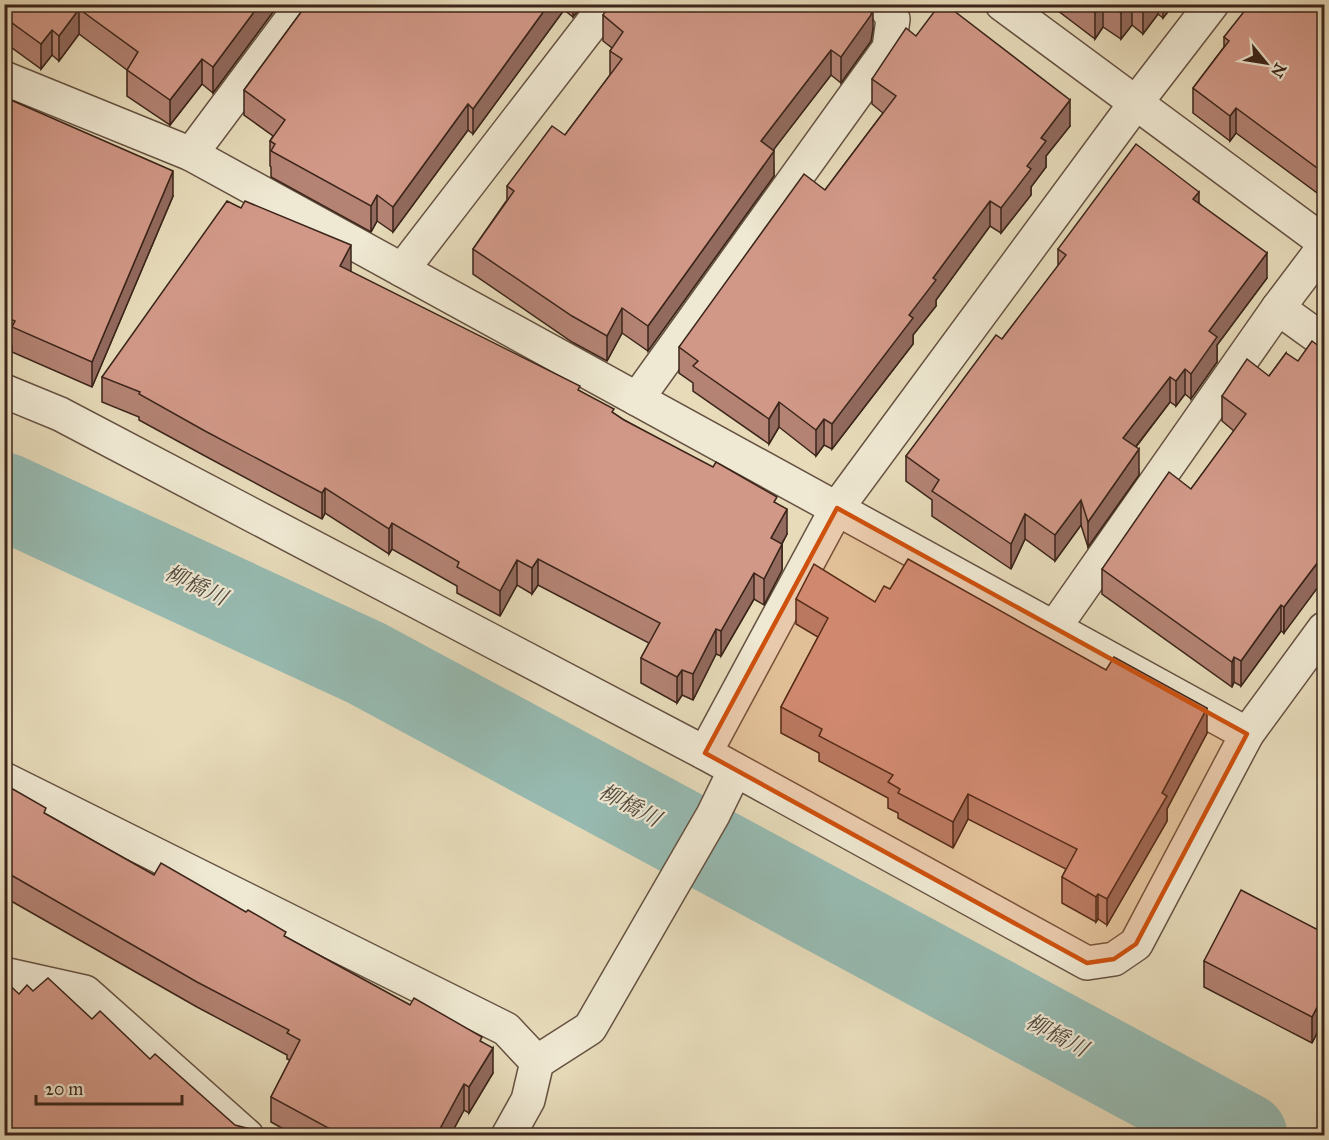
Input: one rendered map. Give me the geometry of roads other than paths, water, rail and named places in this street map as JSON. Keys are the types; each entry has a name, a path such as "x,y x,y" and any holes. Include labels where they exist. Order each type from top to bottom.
{"street":[{"path":"191,154 303,4"},
{"path":"402,270 607,4"},
{"path":"637,399 889,48 893,19 884,4"},
{"path":"1002,4 1324,244 1054,628"},
{"path":"705,753 837,508 1135,104 1212,4"},
{"path":"4,78 191,154 1247,734"},
{"path":"1278,308 1324,341"},
{"path":"4,391 60,414 705,753 1087,963 1114,959 1136,944 1247,734 1324,629"},
{"path":"508,1136 528,1100 537,1062 590,1028 713,815 735,770"},
{"path":"4,779 506,1029 537,1062"},
{"path":"4,974 85,992 247,1136"}],"waterway":[{"name":"柳橋川","path":"4,496 366,663 1244,1136"}]}
